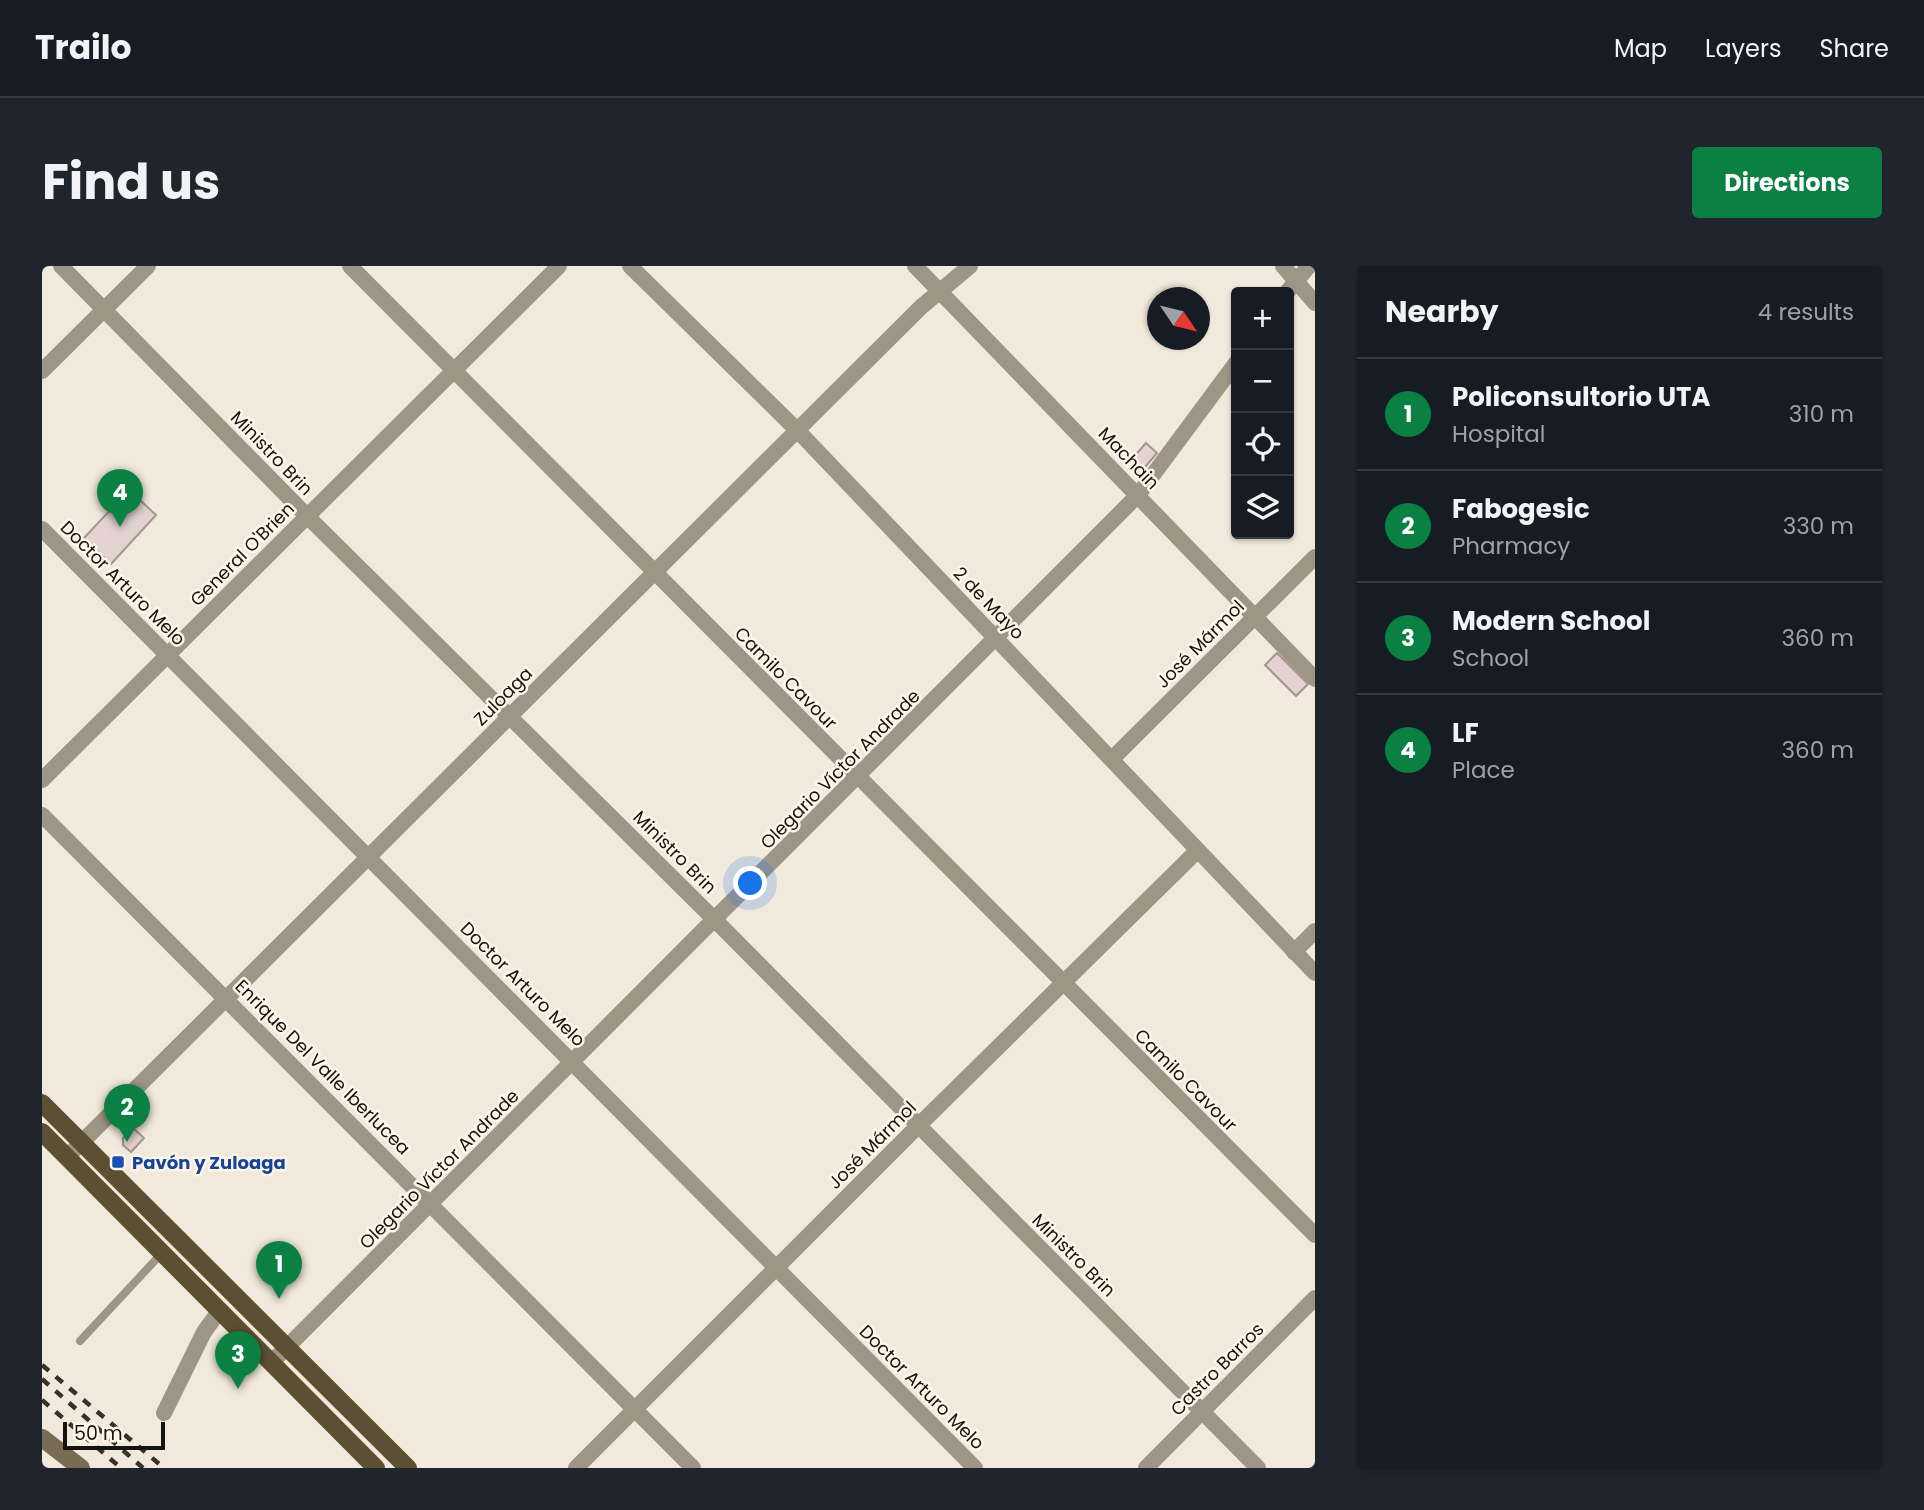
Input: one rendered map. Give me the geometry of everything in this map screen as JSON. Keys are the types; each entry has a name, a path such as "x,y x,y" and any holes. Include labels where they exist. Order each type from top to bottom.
{"main road":[{"path":"42,1103 408,1468"},
{"path":"42,1132 376,1468"}],"street":[{"name":"Ministro Brin","path":"61,266 1258,1468"},
{"path":"42,371 148,266"},
{"name":"Camilo Cavour","path":"350,266 1315,1235"},
{"name":"General O'Brien","path":"42,780 559,266"},
{"name":"2 de Mayo","path":"630,266 798,431 1315,973"},
{"name":"Machain","path":"915,266 1315,679"},
{"name":"Zuloaga","path":"67,1157 939,291 970,266"},
{"path":"1283,266 1292,287 1308,266"},
{"path":"1294,288 1315,303"},
{"name":"Olegario Víctor Andrade","path":"272,1363 1138,495 1231,370"},
{"name":"Doctor Arturo Melo","path":"42,530 975,1468"},
{"name":"José Mármol","path":"1112,759 1315,557"},
{"name":"Enrique Del Valle Iberlucea","path":"42,815 693,1468"},
{"name":"José Mármol","path":"576,1468 1197,851"},
{"path":"1294,952 1315,931"},
{"name":"Castro Barros","path":"1146,1468 1315,1298"},
{"path":"164,1413 204,1332 220,1310"},
{"path":"43,1439 81,1468"}],"lane":[{"path":"80,1341 162,1253"}],"building":[{"path":"1146,443 1157,453 1146,466 1140,466 1132,459"},
{"path":"129,490 156,515 111,564 84,538"},
{"path":"1277,653 1308,684 1296,696 1265,665"},
{"path":"133,1128 144,1138 131,1152 123,1145 123,1138"}],"railway":[{"path":"42,1365 164,1468"},
{"path":"42,1379 143,1468"},
{"path":"42,1400 121,1468"}],"place":[{"name":"LF","path":"120,527"},
{"name":"Fabogesic","path":"127,1142"},
{"name":"Pavón y Zuloaga","path":"118,1162"},
{"name":"Policonsultorio UTA","path":"279,1299"},
{"name":"Modern School","path":"238,1389"}]}
